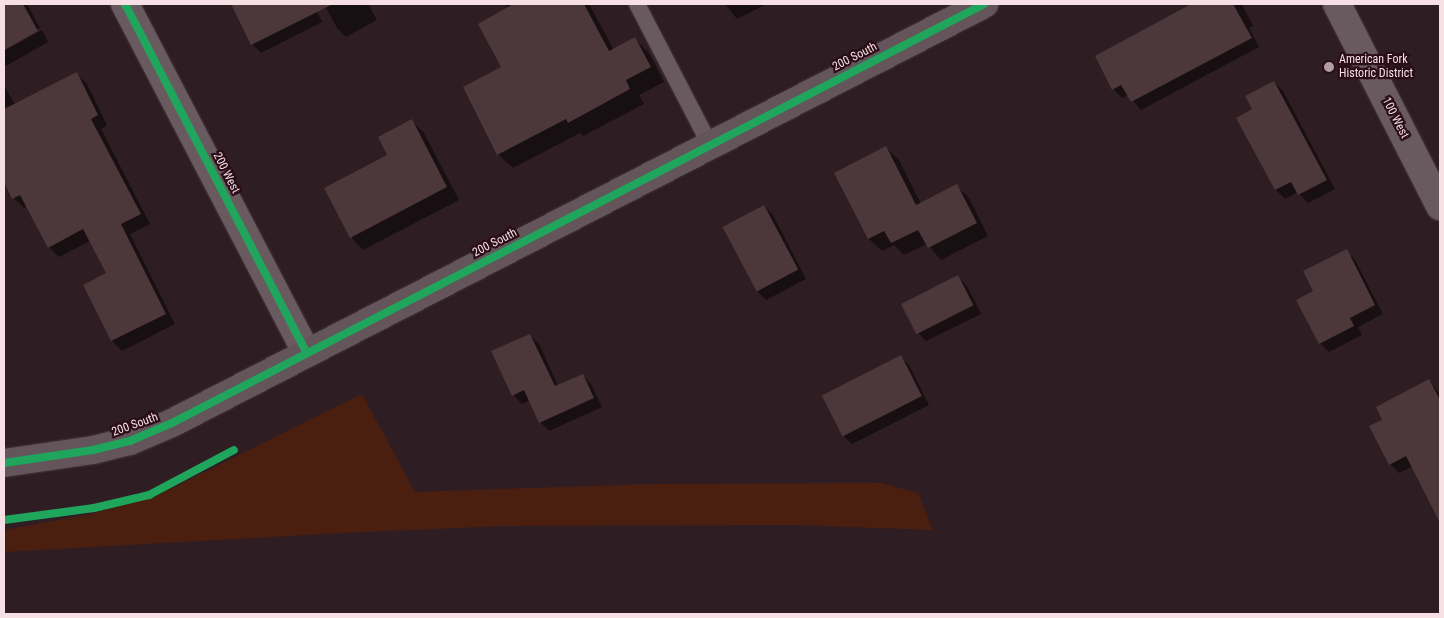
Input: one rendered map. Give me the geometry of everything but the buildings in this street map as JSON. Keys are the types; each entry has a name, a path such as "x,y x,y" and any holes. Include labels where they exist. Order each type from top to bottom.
{"street":[{"name":"200 West","path":"125,4 306,352"},
{"name":"200 South","path":"4,463 93,450 130,441 172,423 306,352 984,4"},
{"name":"100 West","path":"1337,4 1440,206"}],"lane":[{"path":"637,4 710,145"}],"shaded area":[{"path":"362,394 415,492 651,484 881,483 918,493 933,530 794,525 504,526 4,552 4,530 90,514 154,497"}],"cycle path":[{"path":"125,4 306,352"},
{"path":"4,463 93,450 130,441 172,423 984,4"},
{"path":"4,520 94,508 149,495 234,450"}],"place":[{"name":"American Fork Historic District","path":"1329,67"}]}
